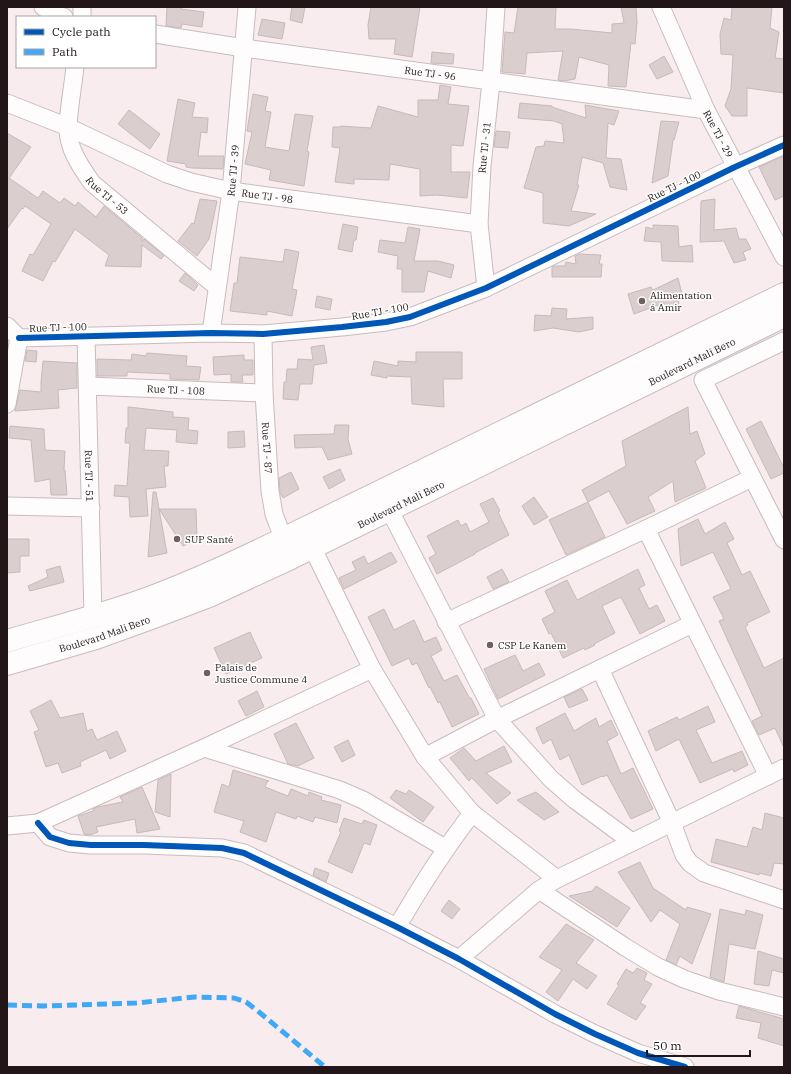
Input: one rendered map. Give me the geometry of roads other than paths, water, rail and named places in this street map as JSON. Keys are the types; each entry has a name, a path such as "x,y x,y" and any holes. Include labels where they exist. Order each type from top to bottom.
{"main road":[{"name":"Boulevard Mali Bero","path":"7,664 96,638 209,596 287,548 784,294"},
{"name":"Boulevard Mali Bero","path":"7,641 149,598 200,577 287,548 312,547 784,316"}],"street":[{"path":"43,7 61,16"},
{"name":"Rue TJ - 39","path":"212,333 231,191 247,7"},
{"name":"Rue TJ - 31","path":"486,288 478,224 496,7"},
{"name":"Rue TJ - 29","path":"661,7 706,110 735,167 784,256"},
{"name":"Rue TJ - 96","path":"156,34 244,48 490,82 706,110"},
{"name":"Rue TJ - 53","path":"76,68 68,127 74,154 80,167 92,183 217,287"},
{"name":"Rue TJ - 98","path":"7,103 68,127 167,174 191,182 231,191 478,224"},
{"name":"Rue TJ - 100","path":"19,338 212,333 263,334 386,322 410,317 486,288 735,167 784,145"},
{"path":"7,326 19,338 7,404"},
{"name":"Rue TJ - 87","path":"263,334 264,393 270,491 274,514 287,548"},
{"name":"Rue TJ - 51","path":"86,336 93,616"},
{"path":"784,341 703,380 784,540"},
{"name":"Rue TJ - 108","path":"88,386 264,393"},
{"path":"446,622 752,478"},
{"path":"7,506 91,508"},
{"path":"389,509 497,719 551,779 576,800 632,842"},
{"path":"646,529 768,776"},
{"path":"312,547 372,669 425,757 472,813 557,879"},
{"path":"425,757 497,719 692,624"},
{"path":"7,826 38,823 204,748 372,669"},
{"path":"600,669 672,823 678,842 690,863 704,873 784,900"},
{"path":"204,748 352,795 445,848"},
{"path":"459,959 539,890 557,879 784,768"},
{"path":"397,927 445,848 472,813"},
{"path":"38,823 50,837 69,843 235,850 249,855 459,959 555,1014 595,1034 638,1053 685,1067"},
{"path":"539,890 625,947 677,976 719,992 784,1007"}],"place":[{"name":"Alimentation á Amir","path":"642,301"},
{"name":"SUP Santé","path":"177,539"},
{"name":"CSP Le Kanem","path":"490,645"},
{"name":"Palais de Justice Commune 4","path":"207,673"}]}
